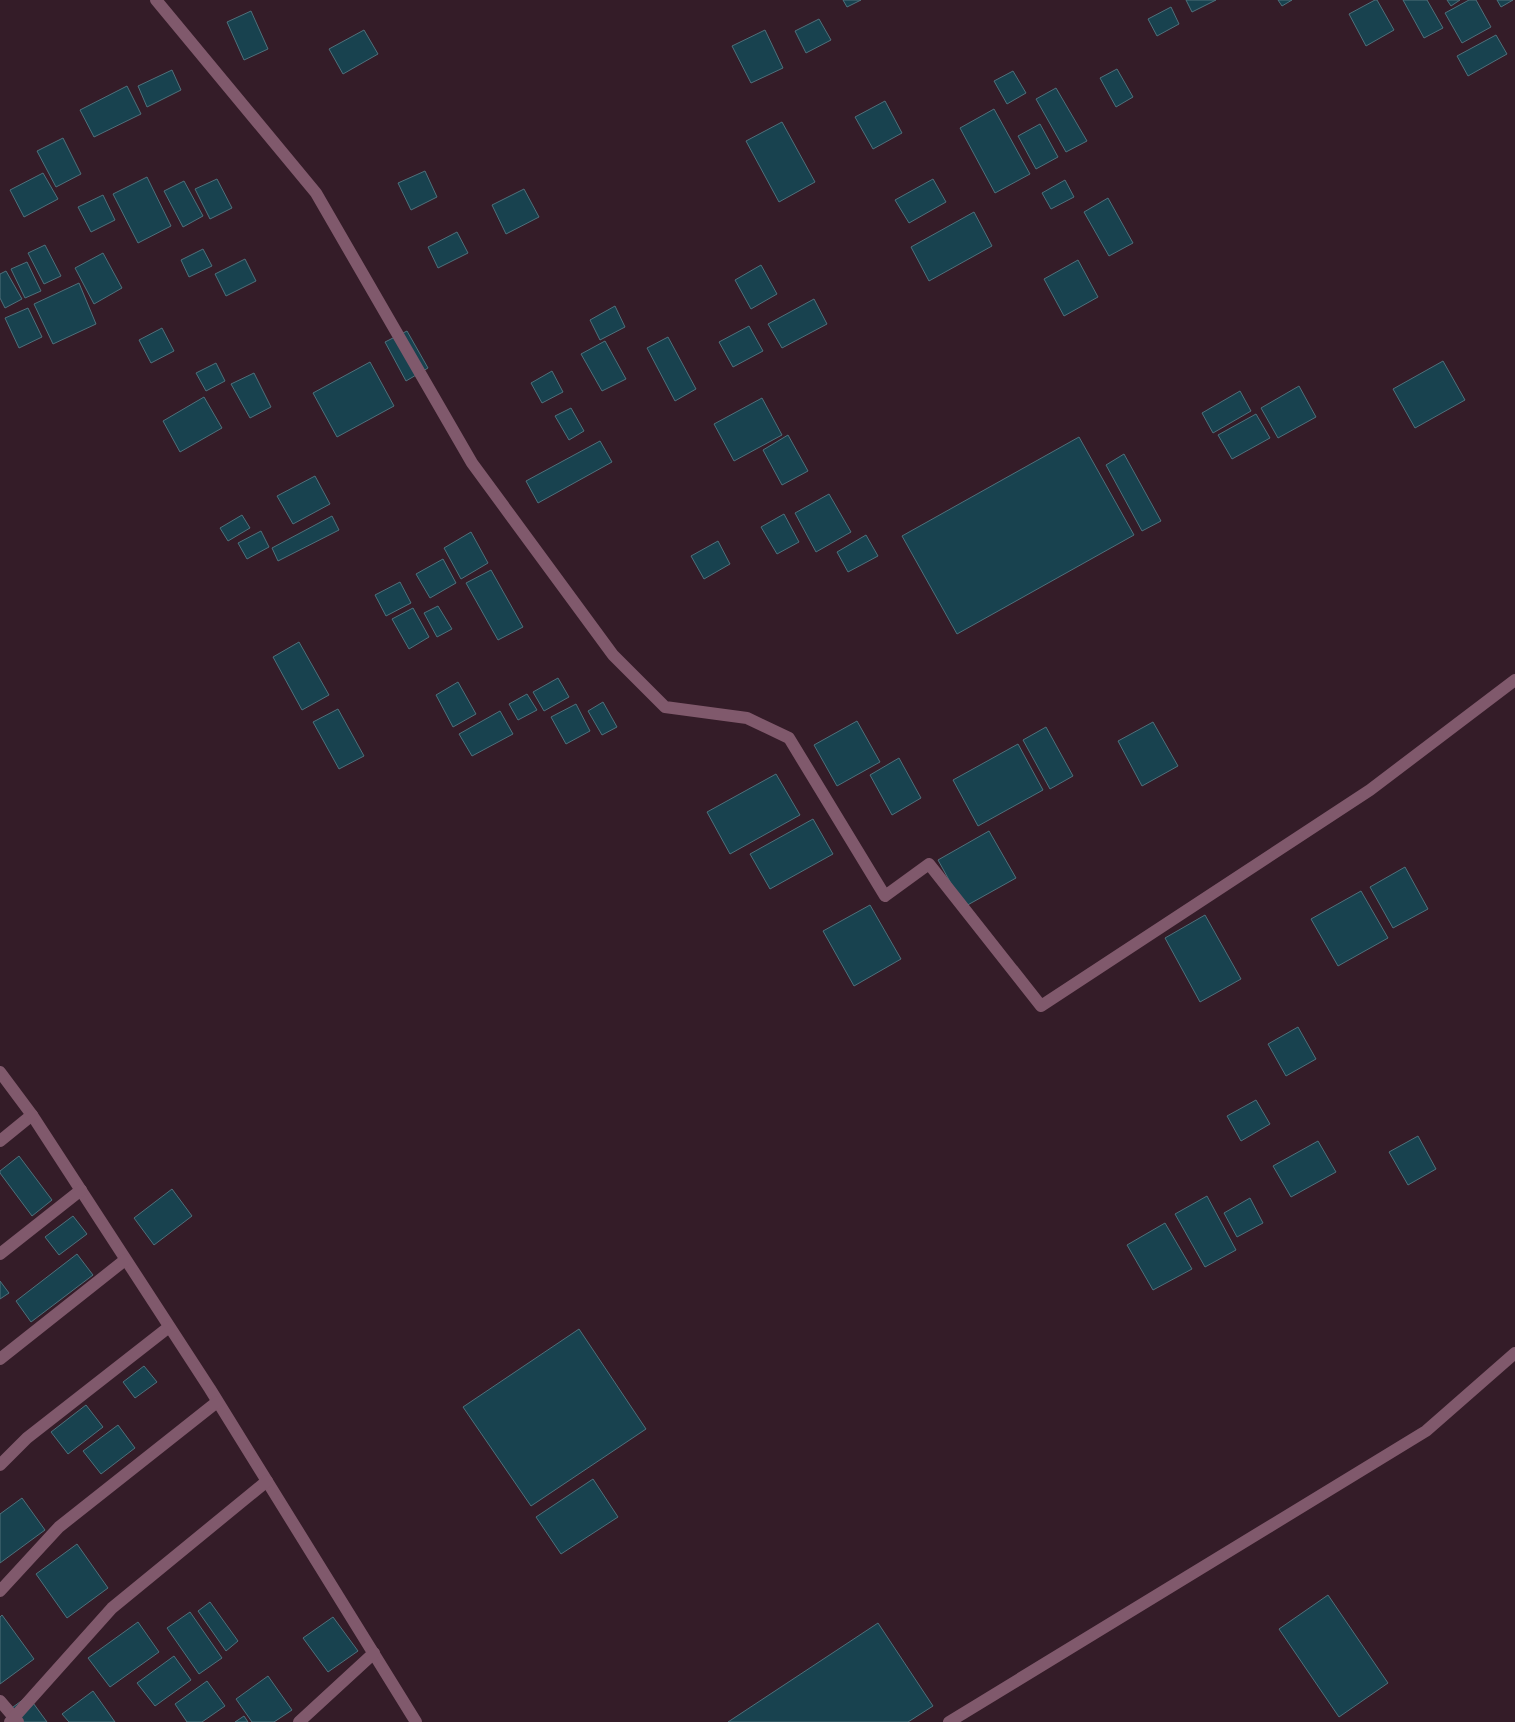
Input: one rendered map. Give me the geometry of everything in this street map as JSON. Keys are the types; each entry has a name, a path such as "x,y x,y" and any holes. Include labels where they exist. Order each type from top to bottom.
{"street":[{"path":"156,0 316,193 472,463 613,655 665,707 747,718 789,738 885,896 929,864 1041,1006 1370,790 1515,680"},
{"path":"0,1072 32,1115 169,1327 416,1722"},
{"path":"0,1141 32,1115"},
{"path":"0,1254 81,1190"},
{"path":"0,1359 126,1260"},
{"path":"0,1465 27,1438 169,1327"},
{"path":"949,1722 1426,1430 1515,1353"},
{"path":"0,1591 59,1527 217,1402"},
{"path":"0,1701 14,1721 112,1608 267,1481"},
{"path":"300,1722 374,1653"}],"building":[{"path":"843,0 861,0 847,7"},
{"path":"1186,0 1216,0 1192,12"},
{"path":"1278,0 1292,0 1282,6"},
{"path":"1377,0 1394,30 1366,46 1349,14"},
{"path":"1403,0 1427,0 1443,28 1424,38"},
{"path":"1447,0 1460,0 1451,6"},
{"path":"1469,0 1476,0 1491,27 1462,43 1445,13"},
{"path":"1497,0 1513,0 1501,7"},
{"path":"1171,7 1179,24 1157,36 1148,19"},
{"path":"251,11 268,49 244,60 227,22"},
{"path":"819,19 831,40 806,53 795,31"},
{"path":"364,30 378,54 343,74 329,49"},
{"path":"765,30 783,68 751,83 732,46"},
{"path":"1496,35 1507,54 1468,76 1457,56"},
{"path":"1117,69 1133,97 1116,107 1100,78"},
{"path":"172,70 181,90 147,107 138,86"},
{"path":"1013,71 1026,93 1007,104 994,81"},
{"path":"127,86 141,114 94,137 80,110"},
{"path":"1056,88 1087,141 1066,152 1036,99"},
{"path":"885,101 902,133 873,149 855,117"},
{"path":"994,109 1030,174 995,193 960,128"},
{"path":"782,122 815,182 779,202 746,141"},
{"path":"1040,124 1058,157 1036,169 1018,136"},
{"path":"63,138 81,174 56,187 37,151"},
{"path":"425,171 437,197 411,210 398,183"},
{"path":"43,173 58,199 24,217 10,190"},
{"path":"147,177 171,226 138,243 113,194"},
{"path":"217,179 232,208 210,219 195,189"},
{"path":"933,179 946,202 909,223 895,200"},
{"path":"1065,180 1074,197 1051,209 1042,193"},
{"path":"184,181 203,216 183,227 164,191"},
{"path":"524,189 539,217 506,234 492,205"},
{"path":"103,195 115,220 91,232 78,207"},
{"path":"1108,198 1133,243 1109,256 1084,212"},
{"path":"974,212 992,246 929,281 911,247"},
{"path":"457,232 468,253 438,268 428,247"},
{"path":"45,245 61,276 44,284 28,253"},
{"path":"203,249 212,266 189,277 181,260"},
{"path":"103,253 122,288 94,304 75,268"},
{"path":"245,259 256,281 226,296 215,274"},
{"path":"1078,260 1098,297 1064,316 1044,279"},
{"path":"27,262 41,291 25,298 11,269"},
{"path":"761,265 777,294 751,309 735,280"},
{"path":"6,271 22,299 5,308 0,298 0,274"},
{"path":"79,283 96,324 53,344 34,304"},
{"path":"814,299 827,324 782,348 768,324"},
{"path":"615,306 625,327 600,340 590,320"},
{"path":"28,308 42,337 19,348 5,318"},
{"path":"749,326 763,351 733,367 719,342"},
{"path":"162,328 174,351 151,363 139,340"},
{"path":"407,331 428,368 406,381 385,342"},
{"path":"668,337 696,389 675,401 647,348"},
{"path":"605,341 626,379 602,391 581,354"},
{"path":"1443,361 1465,400 1415,428 1393,389"},
{"path":"370,362 394,406 337,437 313,393"},
{"path":"216,363 225,381 206,391 196,373"},
{"path":"552,371 563,392 542,403 531,383"},
{"path":"254,373 271,407 250,418 231,384"},
{"path":"1299,386 1316,417 1278,438 1261,408"},
{"path":"1240,391 1251,411 1213,433 1202,413"},
{"path":"204,397 222,428 180,452 163,421"},
{"path":"762,398 782,435 734,461 714,424"},
{"path":"571,408 584,431 569,440 555,416"},
{"path":"1256,414 1270,438 1232,459 1218,435"},
{"path":"788,435 808,471 782,485 763,450"},
{"path":"1079,437 1134,535 957,634 902,536"},
{"path":"600,441 612,462 538,503 526,481"},
{"path":"1124,454 1161,521 1142,531 1106,465"},
{"path":"315,476 330,504 293,524 277,496"},
{"path":"829,494 851,532 816,552 795,513"},
{"path":"784,514 799,542 777,554 761,527"},
{"path":"242,515 250,528 228,541 220,528"},
{"path":"332,516 339,530 278,561 272,548"},
{"path":"261,531 269,547 247,559 238,543"},
{"path":"471,532 488,563 461,579 444,548"},
{"path":"866,535 878,556 848,572 837,552"},
{"path":"718,541 730,564 704,579 691,556"},
{"path":"443,559 456,583 430,598 416,574"},
{"path":"491,570 523,627 498,640 466,583"},
{"path":"400,582 411,603 386,616 375,595"},
{"path":"438,606 452,629 437,637 424,613"},
{"path":"413,608 429,637 409,649 392,619"},
{"path":"299,642 329,695 302,710 273,657"},
{"path":"558,678 569,697 544,711 533,692"},
{"path":"458,682 476,714 453,727 436,695"},
{"path":"527,694 537,710 518,720 509,704"},
{"path":"603,702 617,727 602,735 588,711"},
{"path":"576,704 590,731 566,744 551,717"},
{"path":"338,709 364,756 339,769 313,722"},
{"path":"500,711 513,734 472,756 459,734"},
{"path":"857,721 880,762 837,786 814,745"},
{"path":"1153,722 1178,766 1142,786 1118,741"},
{"path":"1046,727 1073,776 1050,789 1023,740"},
{"path":"1018,744 1043,790 978,826 953,780"},
{"path":"899,758 921,798 892,815 870,775"},
{"path":"776,774 800,815 730,854 707,812"},
{"path":"813,819 833,854 770,889 750,854"},
{"path":"989,831 1016,878 964,907 938,860"},
{"path":"1405,867 1428,909 1393,928 1370,887"},
{"path":"1361,891 1388,938 1338,966 1311,919"},
{"path":"870,905 901,959 854,986 823,931"},
{"path":"1205,915 1241,979 1200,1002 1165,938"},
{"path":"1298,1027 1316,1059 1286,1076 1268,1044"},
{"path":"1256,1100 1270,1124 1241,1141 1227,1116"},
{"path":"1418,1136 1436,1169 1408,1185 1389,1152"},
{"path":"1318,1141 1336,1172 1291,1197 1273,1166"},
{"path":"19,1156 52,1200 32,1216 0,1173"},
{"path":"172,1189 192,1216 154,1245 134,1218"},
{"path":"1207,1196 1236,1250 1205,1267 1175,1214"},
{"path":"1250,1198 1263,1223 1237,1237 1224,1213"},
{"path":"73,1216 87,1234 59,1255 45,1237"},
{"path":"1165,1223 1192,1269 1153,1290 1127,1245"},
{"path":"77,1254 93,1275 31,1322 16,1301"},
{"path":"0,1281 9,1293 0,1299"},
{"path":"579,1329 646,1429 531,1506 463,1407"},
{"path":"144,1366 157,1382 135,1398 123,1382"},
{"path":"86,1405 103,1427 68,1454 51,1432"},
{"path":"118,1425 135,1448 101,1474 83,1451"},
{"path":"593,1479 618,1517 561,1554 536,1517"},
{"path":"22,1498 45,1530 0,1563 0,1514"},
{"path":"77,1544 108,1588 67,1618 36,1574"},
{"path":"1328,1595 1388,1683 1339,1717 1279,1629"},
{"path":"210,1602 238,1641 226,1651 198,1611"},
{"path":"190,1612 222,1658 199,1674 167,1628"},
{"path":"2,1615 34,1659 0,1684 0,1617"},
{"path":"333,1617 358,1651 328,1672 303,1638"},
{"path":"138,1622 159,1652 110,1687 88,1658"},
{"path":"878,1623 933,1706 908,1722 728,1722"},
{"path":"174,1656 191,1680 155,1706 137,1683"},
{"path":"268,1676 292,1710 274,1722 252,1722 236,1699"},
{"path":"207,1681 225,1706 202,1722 187,1722 175,1704"},
{"path":"93,1691 115,1722 69,1722 62,1714"},
{"path":"28,1696 47,1722 18,1722 9,1710"},
{"path":"244,1716 248,1722 235,1722"}]}
